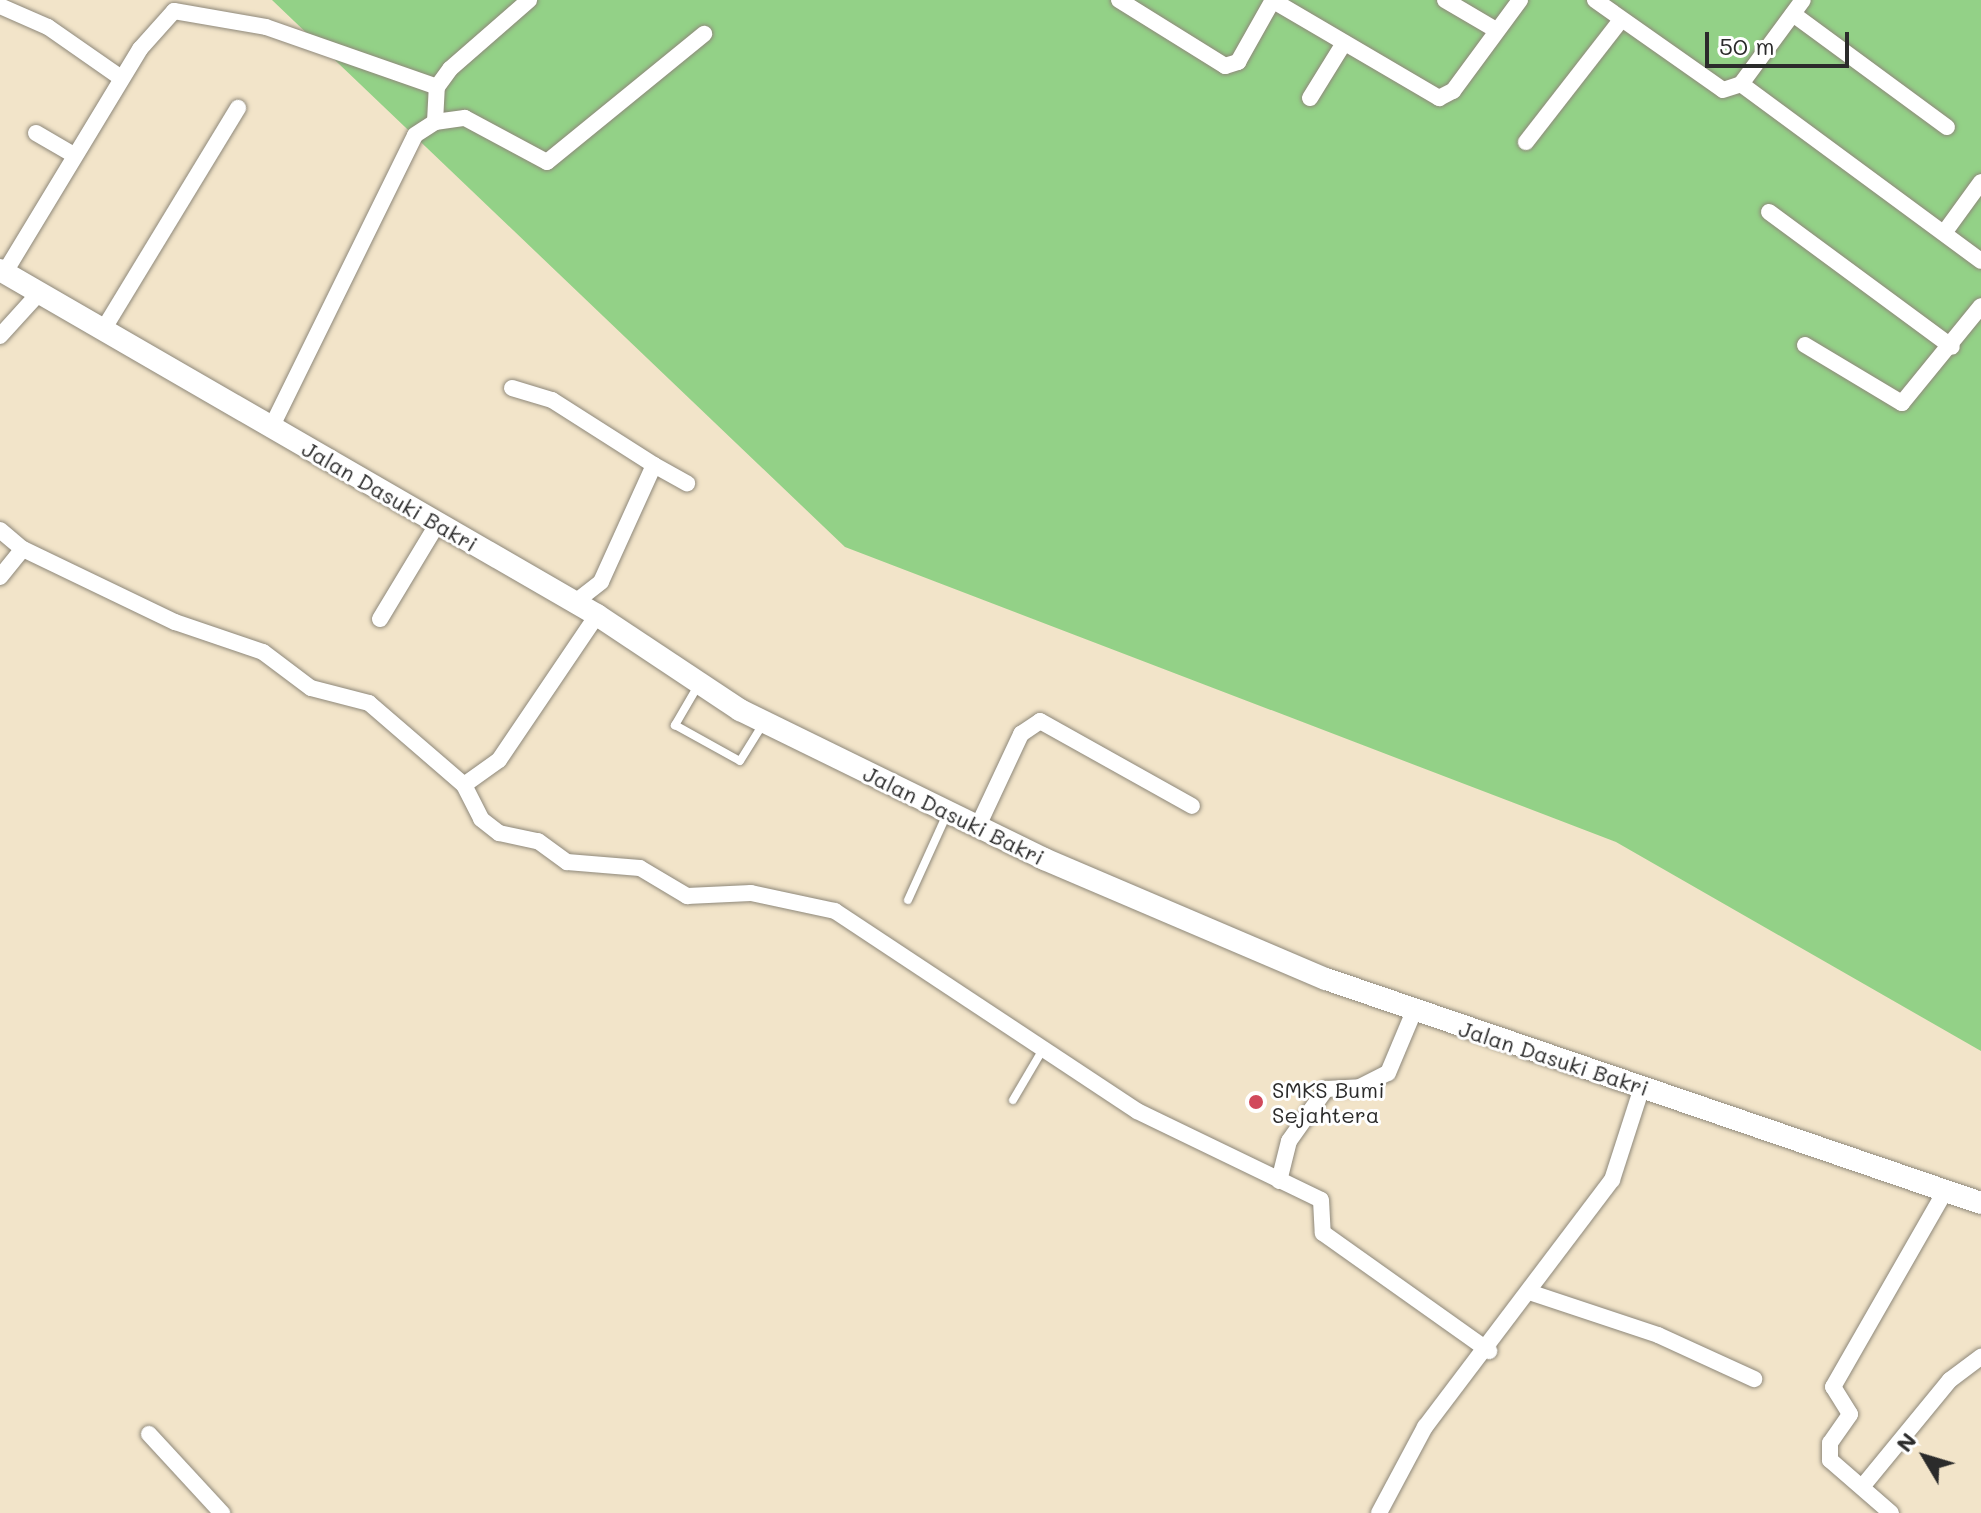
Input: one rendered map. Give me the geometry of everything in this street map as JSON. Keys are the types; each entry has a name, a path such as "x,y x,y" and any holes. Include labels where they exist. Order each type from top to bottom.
{"main road":[{"name":"Jalan Dasuki Bakri","path":"2,271 597,615 764,722 978,826 1234,945 1414,1011 1981,1203"}],"street":[{"path":"435,122 437,87 463,53 529,0"},
{"path":"1119,0 1225,66 1238,62 1272,0 1439,98 1453,91 1520,0"},
{"path":"1445,0 1496,30"},
{"path":"1595,0 1723,90 1741,84 1803,0"},
{"path":"0,6 48,27 121,78"},
{"path":"2,271 121,78 166,16 181,11 266,27 437,87"},
{"path":"1793,14 1947,127"},
{"path":"1526,142 1621,20"},
{"path":"271,428 407,147 435,122 474,120 547,162 704,34"},
{"path":"1310,98 1344,43"},
{"path":"1741,84 1981,261"},
{"path":"103,330 238,108"},
{"path":"36,133 74,155"},
{"path":"1944,233 1981,182"},
{"path":"1769,212 1952,347"},
{"path":"0,336 39,293"},
{"path":"1805,345 1894,405 1912,397 1981,306"},
{"path":"512,388 552,400 687,483"},
{"path":"575,602 601,582 654,465"},
{"path":"380,619 438,523"},
{"path":"0,530 23,549 175,622 263,652 311,688 369,703 464,785 481,819 499,833 538,841 562,861 640,868 687,896 751,893 835,911 1045,1045 1137,1111 1321,1200 1323,1233 1489,1351"},
{"path":"0,577 23,549"},
{"path":"464,785 499,760 597,615"},
{"path":"978,826 1021,734 1040,721 1192,806"},
{"path":"1279,1181 1289,1141 1326,1089 1360,1087 1388,1073 1414,1011"},
{"path":"1379,1513 1413,1445 1489,1351 1612,1180 1642,1087"},
{"path":"1891,1513 1828,1456 1850,1414 1833,1385 1946,1190"},
{"path":"1532,1293 1658,1335 1754,1379"},
{"path":"1862,1487 1950,1380 1981,1357"},
{"path":"149,1434 222,1513"}],"lane":[{"path":"699,683 675,725 740,761 764,722"},
{"path":"908,900 948,811"},
{"path":"1013,1100 1045,1045"}],"green space":[{"path":"272,0 1981,0 1981,1051 1616,842 845,547"}],"place":[{"name":"SMKS Bumi Sejahtera","path":"1256,1102"}]}
